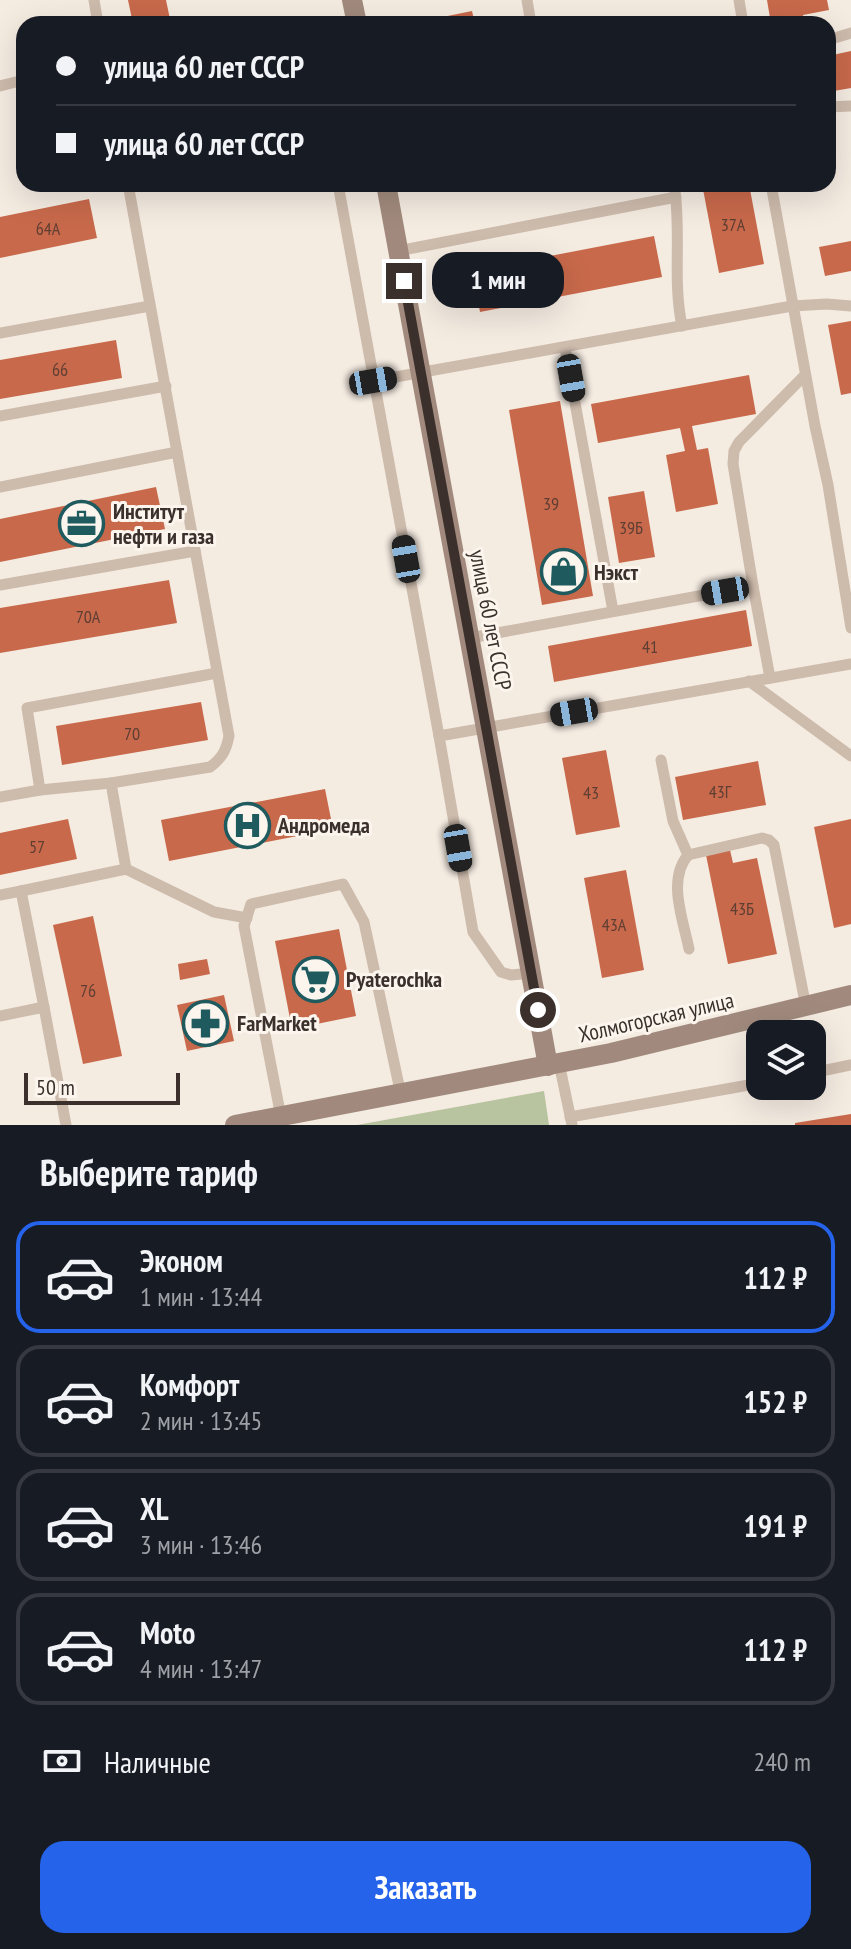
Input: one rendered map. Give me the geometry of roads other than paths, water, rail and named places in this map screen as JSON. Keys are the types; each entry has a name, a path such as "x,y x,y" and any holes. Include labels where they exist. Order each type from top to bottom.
{"main road":[{"name":"улица 60 лет СССР","path":"387,192 532,973 554,1064"},
{"name":"Холмогорская улица","path":"235,1125 401,1095 687,1036 851,995"}],"lane":[{"path":"0,797 210,767 220,760 229,736 129,192"},
{"path":"339,192 473,932 501,972 511,975 532,973"},
{"path":"675,192 675,287 682,326"},
{"path":"772,192 828,485 851,628"},
{"path":"398,251 676,197"},
{"path":"0,333 150,306"},
{"path":"373,381 792,306 851,306"},
{"path":"565,348 613,611"},
{"path":"770,678 733,464 734,451 739,442 805,375"},
{"path":"0,416 166,386"},
{"path":"0,487 177,452"},
{"path":"0,585 195,551"},
{"path":"470,638 753,586"},
{"path":"439,736 851,664"},
{"path":"40,790 27,708 217,673"},
{"path":"749,681 851,756"},
{"path":"661,760 673,821 688,855"},
{"path":"111,783 126,869"},
{"path":"689,949 676,882 680,864 688,855 701,850 762,838 774,845 806,1007"},
{"path":"0,895 126,869 214,912 247,918"},
{"path":"281,1117 244,926 251,904 343,884 364,922 401,1095"},
{"path":"21,891 66,1125"},
{"path":"0,1016 44,1007"},
{"path":"554,1064 571,1121 746,1086"},
{"path":"826,1070 851,1065"}],"place":[{"name":"Институт нефти и газа","path":"82,524"},
{"name":"Нэкст","path":"563,572"},
{"name":"Андромеда","path":"247,825"},
{"name":"Pyaterochka","path":"315,979"},
{"name":"FarMarket","path":"206,1023"}]}
